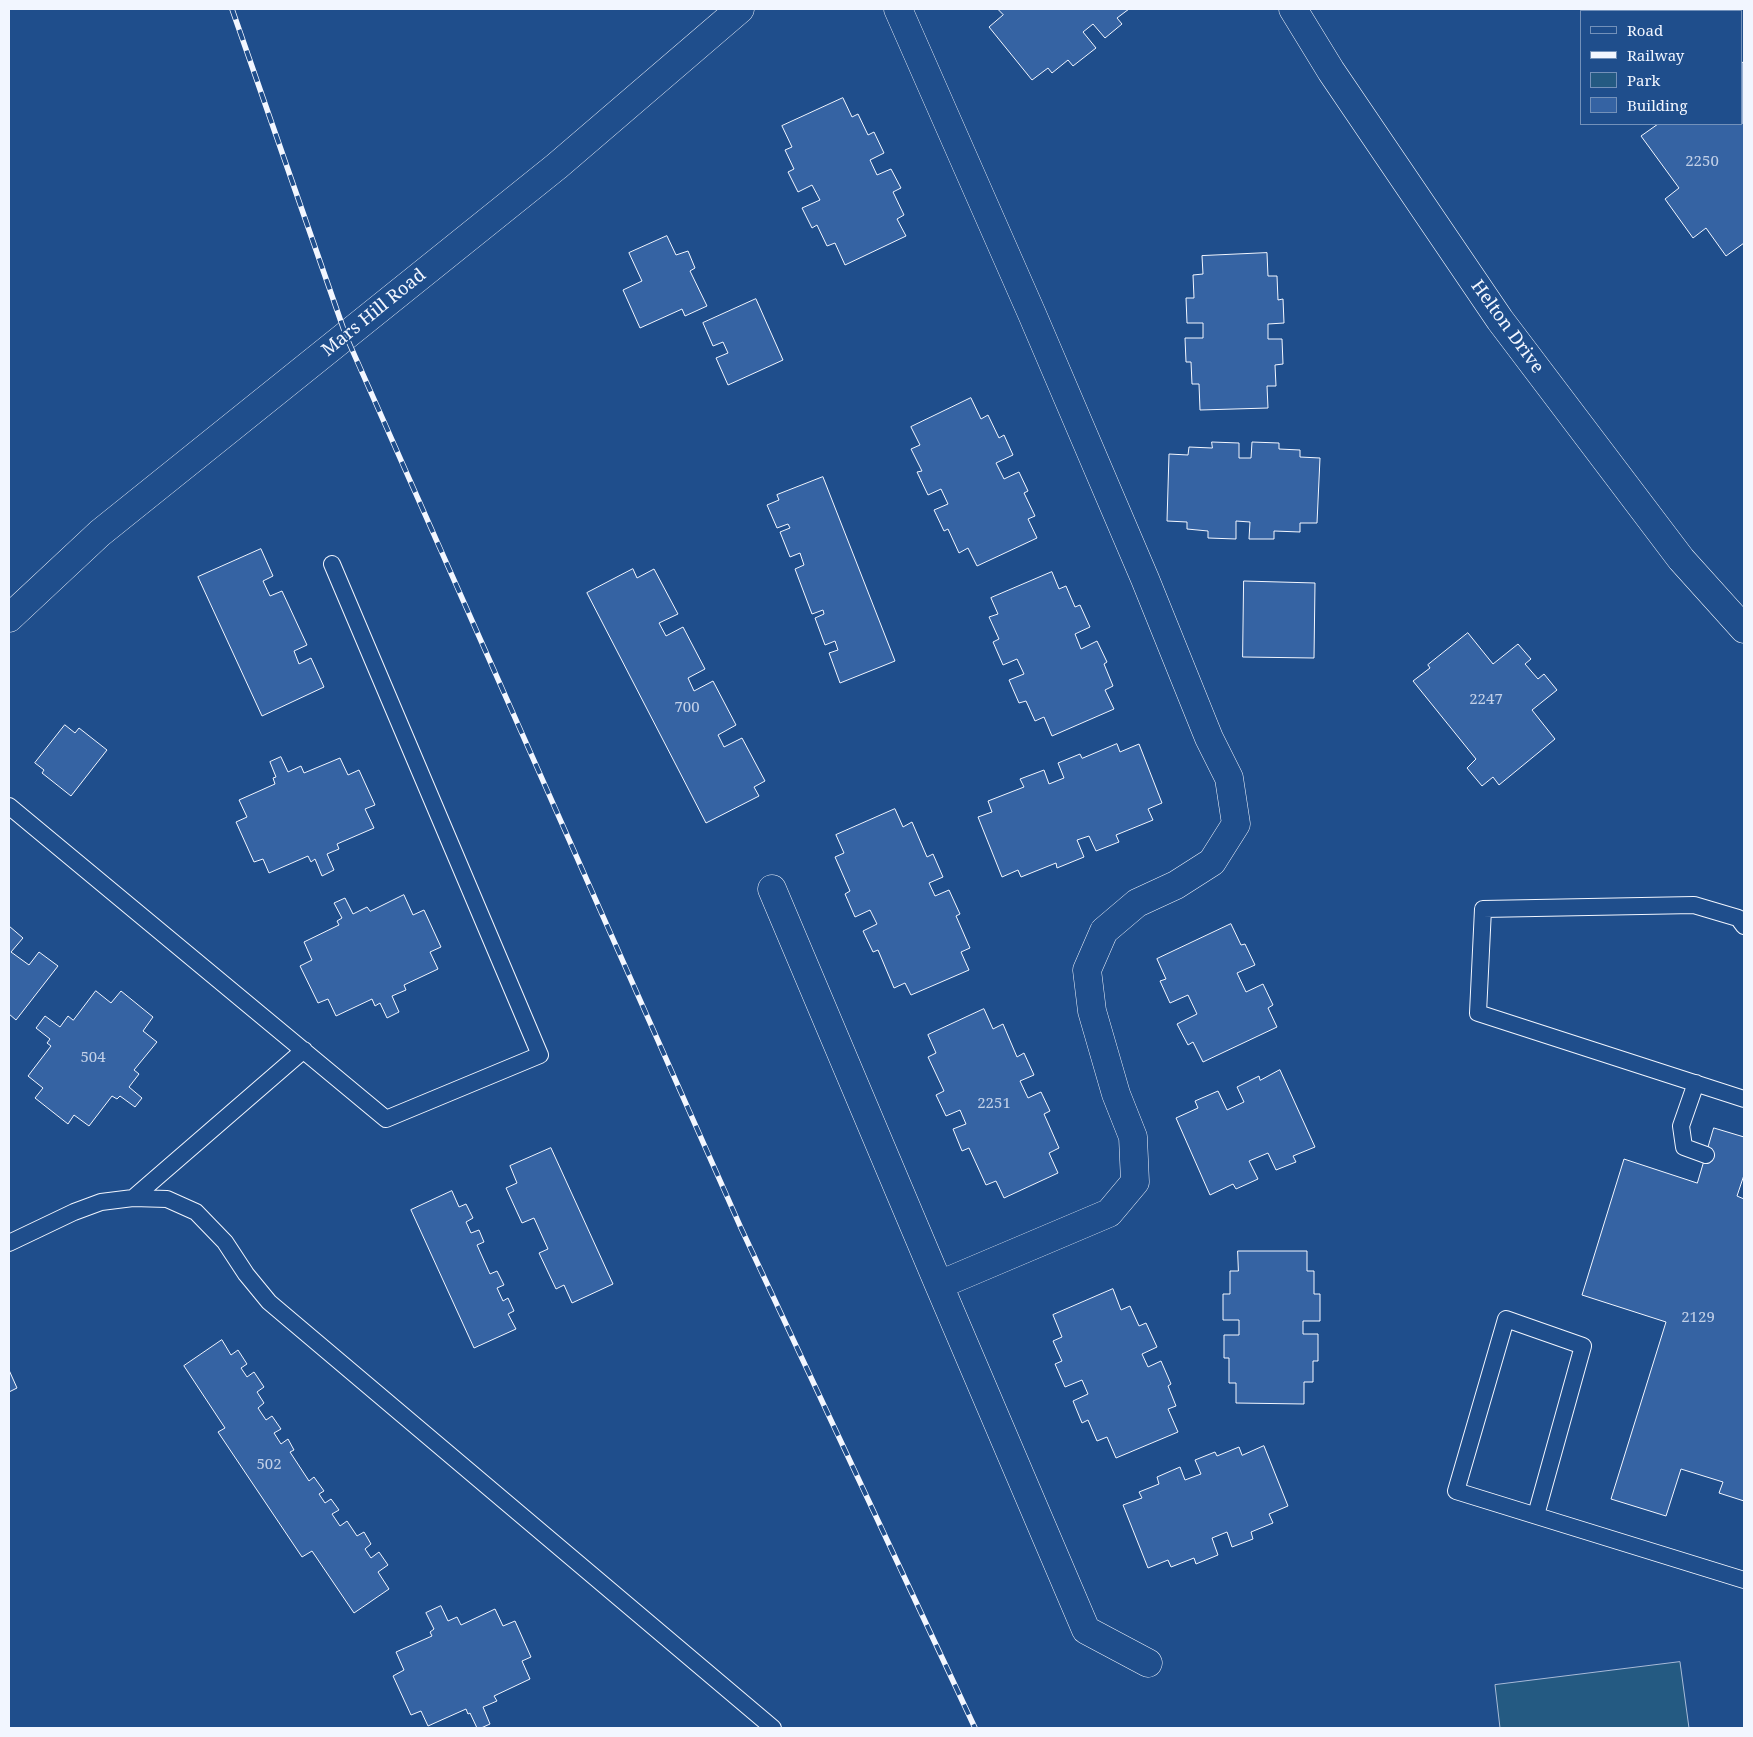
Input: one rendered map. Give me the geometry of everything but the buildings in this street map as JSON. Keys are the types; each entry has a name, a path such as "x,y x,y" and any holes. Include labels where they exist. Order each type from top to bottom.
{"street":[{"name":"Mars Hill Road","path":"9,618 100,533 557,166 740,9"},
{"path":"898,9 1040,332 1210,738 1230,778 1236,824 1212,862 1176,885 1136,903 1104,931 1087,970 1092,1012 1116,1094 1133,1138 1135,1182 1109,1213 939,1285"},
{"name":"Helton Drive","path":"1293,9 1331,71 1500,320 1681,559 1744,629"},
{"path":"772,889 1086,1630 1148,1663"}],"lane":[{"path":"9,806 386,1119 540,1055 332,564"},
{"path":"1744,926 1738,918 1694,905 1483,909 1478,1013 1744,1099"},
{"path":"133,1198 304,1050"},
{"path":"1696,1083 1681,1126 1684,1147 1706,1155"},
{"path":"9,1243 74,1212 100,1202 133,1198 167,1199 196,1212 225,1242 246,1274 269,1302 773,1728"},
{"path":"1536,1516 1583,1346 1506,1319 1456,1491 1536,1516 1744,1580"}],"green space":[{"path":"1680,1662 1689,1728 1500,1728 1495,1685"}],"railway":[{"path":"232,9 346,336 741,1228 975,1728"}]}
